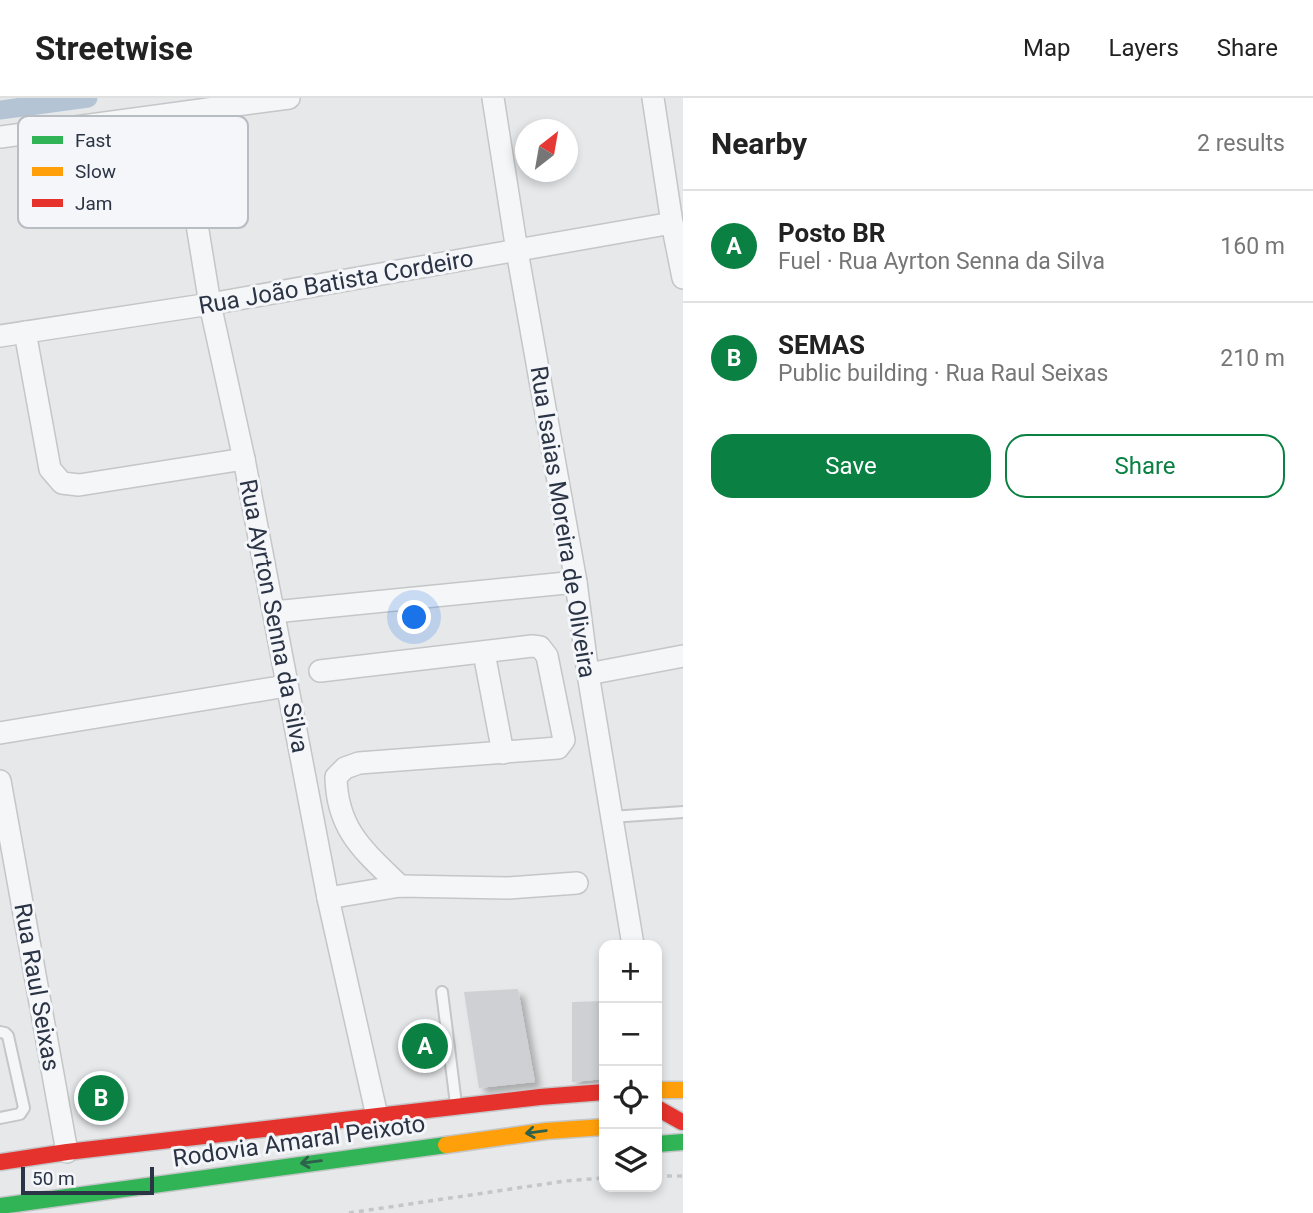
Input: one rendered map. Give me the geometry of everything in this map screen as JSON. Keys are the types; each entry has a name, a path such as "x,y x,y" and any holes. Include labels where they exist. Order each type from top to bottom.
{"main road":[{"path":"662,1089 683,1090"},
{"path":"0,1162 377,1116 599,1093"},
{"path":"662,1111 682,1122"},
{"path":"662,1124 682,1122"},
{"name":"Rodovia Amaral Peixoto","path":"0,1206 546,1130 599,1127"}],"street":[{"path":"171,116 289,98"},
{"name":"Rua Isaias Moreira de Oliveira","path":"493,98 517,251 576,582 588,674 632,940"},
{"path":"653,98 683,278"},
{"path":"0,137 18,135"},
{"name":"Rua João Batista Cordeiro","path":"0,336 210,304 672,223"},
{"name":"Rua Ayrton Senna da Silva","path":"198,228 210,304 244,459 328,898 377,1116"},
{"path":"25,332 50,469 61,484 79,485 244,459"},
{"path":"274,612 576,582"},
{"path":"320,671 532,646 544,651 564,740 558,748 359,763 345,768 336,777 336,794 342,819 350,834 400,886"},
{"path":"484,653 503,753"},
{"path":"588,674 683,656"},
{"path":"0,733 286,686"},
{"name":"Rua Raul Seixas","path":"0,781 67,1152"},
{"path":"328,898 400,886 508,888 577,883"}],"lane":[{"path":"611,817 683,812"},
{"path":"442,992 456,1107"},
{"path":"0,1032 8,1036 24,1108 20,1114 0,1118"}],"path":[{"path":"662,1176 683,1176"},
{"path":"349,1213 599,1178"}],"building":[{"path":"518,989 535,1082 479,1088 464,992"},
{"path":"599,1001 599,1079 572,1082 572,1002"}],"waterway":[{"path":"0,110 88,98"}],"traffic: fast":[{"path":"662,1144 683,1142"},
{"path":"0,1206 446,1145"}],"traffic: slow":[{"path":"662,1090 683,1090"},
{"path":"446,1145 546,1131 599,1127"}],"traffic: jam":[{"path":"0,1162 540,1097 599,1092"},
{"path":"662,1111 682,1122"}],"place":[{"name":"Posto BR","path":"425,1046"},
{"name":"SEMAS","path":"101,1098"}]}
